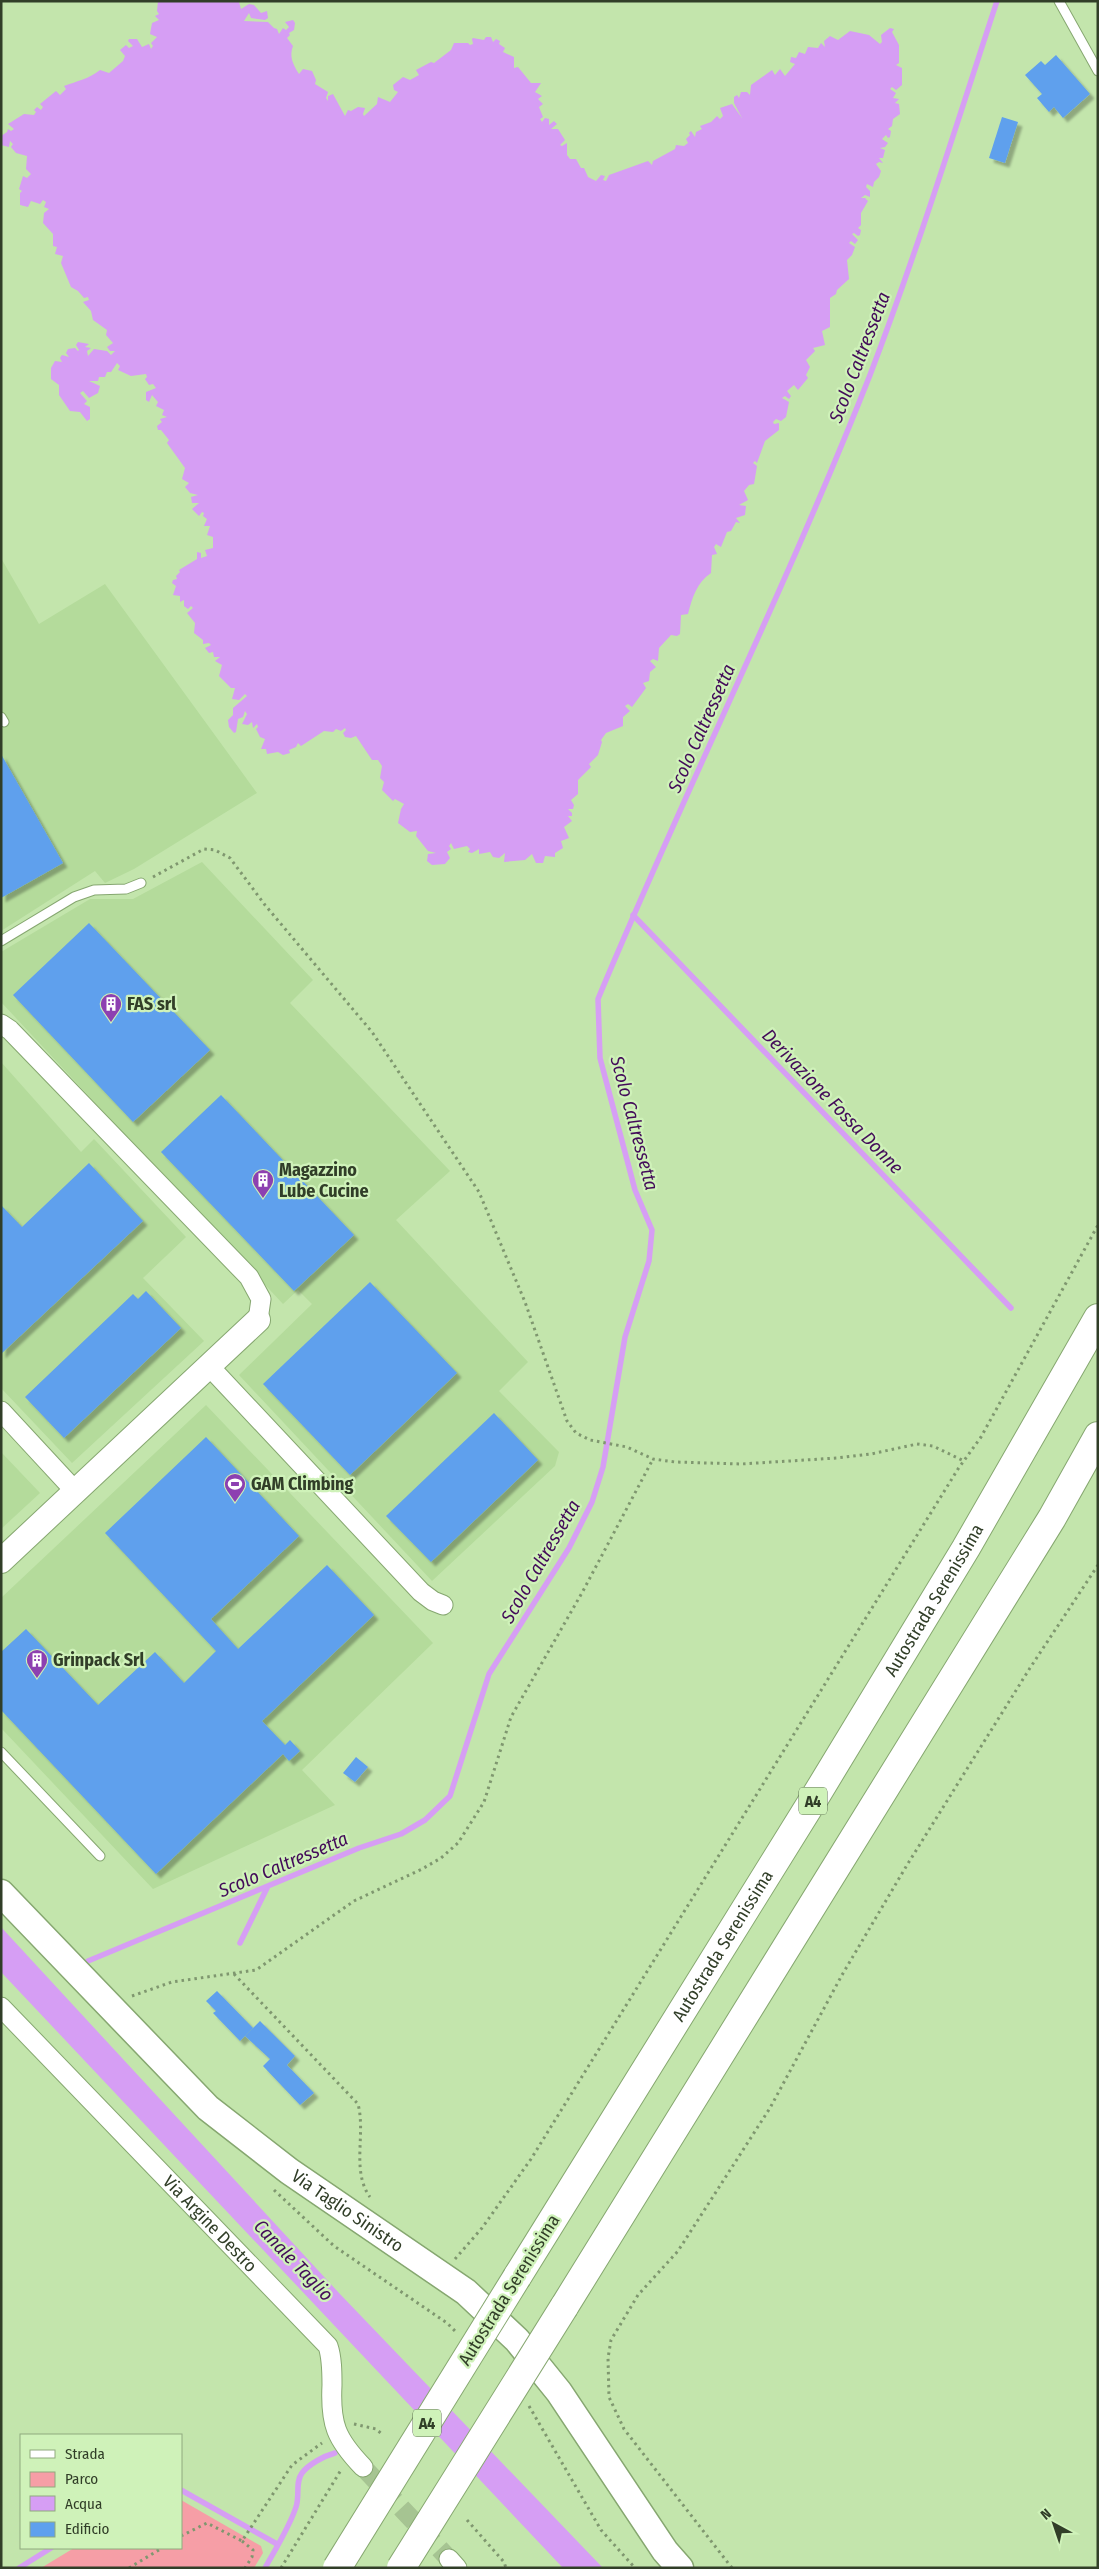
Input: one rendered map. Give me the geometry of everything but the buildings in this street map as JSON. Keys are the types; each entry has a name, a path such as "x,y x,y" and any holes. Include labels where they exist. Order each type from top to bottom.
{"highway":[{"name":"Autostrada Serenissima","path":"337,2568 815,1797 971,1539 1098,1318"},
{"path":"401,2568 1052,1518 1098,1436"},
{"path":"1052,1518 1098,1460"}],"main road":[{"name":"Via Taglio Sinistro","path":"1,1893 197,2098 289,2171 466,2292 517,2340 558,2392 673,2562"}],"street":[{"path":"1,1024 10,1030 249,1277 261,1299 258,1320 1,1561"},
{"path":"209,1366 421,1592 432,1601 442,1605"},
{"path":"1,1411 76,1492"},
{"name":"Via Argine Destro","path":"1,2007 328,2346 332,2370 330,2409 337,2434 357,2461"}],"lane":[{"path":"1059,1 1098,71"},
{"path":"1,941 74,897 94,890 126,889 141,883"},
{"path":"1,1752 100,1856"}],"path":[{"path":"141,883 204,850 215,850 230,858 265,905 372,1032 479,1192 526,1302 567,1421 576,1433 590,1440 627,1446 653,1459 731,1464 760,1463 871,1454 916,1444 933,1446 964,1461"},
{"path":"454,2260 482,2228 531,2159 985,1429 1098,1225"},
{"path":"108,2006 172,1982 256,1970 354,1901 422,1869 441,1858 458,1843 484,1802 511,1717 583,1591 653,1459"},
{"path":"732,2568 624,2429 609,2397 608,2358 611,2340 638,2294 678,2251 770,2108 842,1975 907,1865 1030,1668 1098,1564"},
{"path":"271,2187 334,2246 447,2323 460,2337"},
{"path":"522,2399 528,2406 601,2530 636,2568"},
{"path":"242,2541 292,2465 306,2452 337,2434"},
{"path":"281,2568 357,2461"},
{"path":"467,2520 504,2562 506,2568"},
{"path":"182,2536 207,2523 242,2541 252,2550 252,2557 245,2568"},
{"path":"128,2568 160,2549"}],"shaded area":[{"path":"1,558 39,624 105,584 257,793 134,869 105,883 95,871 1,931"},
{"path":"202,862 313,980 290,1003 450,1171 396,1220 528,1362 499,1391 559,1452 555,1466 432,1581 239,1375 312,1304 298,1290 283,1304 1,1002 1,952 90,899 133,899"},
{"path":"1,1062 81,1152 94,1139 186,1237 143,1278 204,1341 72,1463 1,1388"},
{"path":"206,1405 433,1643 302,1770 335,1805 153,1889 1,1728 1,1598"},
{"path":"1,1452 40,1493 1,1529"}],"green space":[{"path":"182,2501 261,2546 263,2553 254,2568 41,2568 72,2549 182,2549"}],"water":[{"path":"158,1 235,1 239,2 241,9 249,4 254,5 261,13 267,11 268,18 265,20 251,18 249,13 244,21 268,22 277,29 279,34 283,28 286,30 289,27 285,22 293,20 295,23 294,30 289,33 290,35 287,38 293,46 292,60 295,67 299,74 303,69 312,71 316,80 315,84 328,92 326,98 328,101 328,96 333,94 345,116 348,110 351,111 358,107 365,108 364,116 377,104 378,97 390,102 398,92 394,90 393,85 403,77 410,80 419,75 416,70 431,62 434,63 451,50 454,43 468,43 470,45 473,44 473,38 484,40 486,37 491,37 493,42 496,39 505,48 503,52 514,57 514,68 518,67 531,83 541,83 535,92 542,96 538,99 543,104 539,107 543,117 540,119 542,122 545,118 549,119 549,125 554,121 557,124 551,129 558,129 565,140 560,145 562,146 567,143 567,155 570,159 576,159 581,168 584,168 588,177 596,181 601,175 605,176 603,180 606,181 609,175 648,161 652,165 653,161 675,149 676,145 684,146 688,143 686,139 691,131 695,137 696,132 702,129 700,126 711,122 717,116 720,119 723,116 720,108 732,104 742,118 734,103 734,97 737,95 739,98 741,92 747,92 750,95 751,85 772,70 775,75 780,69 785,76 795,64 790,62 791,57 796,58 799,52 805,54 808,47 818,48 821,43 825,47 824,41 830,36 838,40 850,31 869,35 880,44 882,42 881,35 890,28 894,29 892,32 899,45 899,63 896,65 902,68 902,85 896,90 892,87 890,89 896,93 893,98 899,99 895,103 899,104 900,114 893,119 892,126 888,129 891,131 890,137 888,138 886,135 882,139 888,143 885,147 880,148 885,150 883,158 879,158 883,163 879,162 876,164 881,171 879,177 874,182 873,187 867,184 866,187 870,191 870,197 865,195 861,198 865,198 868,201 861,213 861,225 858,228 861,230 860,235 852,234 858,240 855,244 851,241 849,243 855,247 852,255 847,260 849,279 830,298 830,327 822,331 825,345 813,348 815,351 806,360 810,367 806,375 808,378 798,390 794,385 787,391 791,396 789,399 785,396 782,398 789,402 786,417 781,421 776,419 773,422 774,424 779,423 779,430 765,441 757,463 755,461 753,463 757,466 754,484 749,485 744,491 748,500 739,505 746,506 745,515 736,518 740,523 736,522 731,531 727,532 721,547 716,544 714,547 717,554 712,555 711,573 702,581 693,596 688,614 681,615 680,634 677,636 671,635 659,648 658,661 653,659 650,661 656,667 650,672 649,681 643,683 646,688 632,707 628,704 625,706 630,711 623,717 623,726 606,733 601,740 598,755 589,764 591,767 578,780 578,794 571,800 574,805 573,809 568,809 572,813 572,816 568,816 572,821 564,827 569,838 561,841 563,848 555,853 555,857 545,856 543,863 536,863 532,854 525,860 504,862 505,853 499,858 493,857 490,852 479,854 479,849 472,853 468,852 470,849 467,846 454,849 451,843 449,846 451,849 447,852 450,858 445,864 432,865 427,861 428,854 436,853 428,851 416,836 417,831 410,832 398,823 404,804 395,799 393,801 382,790 384,782 380,778 382,766 378,760 372,760 356,736 351,738 345,737 343,733 346,730 345,728 341,731 336,729 333,732 324,731 301,746 298,743 296,747 289,750 290,753 283,755 278,752 267,754 266,749 261,749 265,739 260,737 256,729 258,727 257,724 253,728 252,722 248,725 242,724 247,714 245,711 243,717 238,719 236,732 234,733 229,727 228,720 233,715 233,708 247,696 245,694 239,700 232,699 235,688 231,688 219,676 222,665 215,661 220,657 214,657 213,652 209,653 205,648 211,645 209,643 203,644 203,640 194,633 195,623 187,613 193,608 191,606 188,609 184,606 184,600 180,602 180,596 173,595 176,586 172,583 173,580 177,579 176,576 180,572 179,570 197,559 197,552 201,553 201,558 207,556 205,550 213,548 213,537 207,535 210,526 204,526 207,519 203,516 204,513 202,512 199,516 192,509 199,503 192,503 191,497 198,495 190,493 185,487 189,483 182,479 185,468 167,443 169,440 161,430 158,430 157,426 162,422 160,419 167,417 162,415 164,410 156,406 158,402 152,395 149,402 146,400 146,392 156,388 153,384 149,385 145,379 147,377 146,374 131,376 118,370 120,366 117,363 111,372 107,372 105,377 99,377 98,381 89,381 100,386 98,393 89,398 83,391 80,393 87,401 84,404 90,407 90,419 87,421 80,412 70,411 59,395 59,385 51,379 51,368 55,361 62,362 60,358 62,355 69,357 66,353 68,349 75,348 78,351 76,345 78,342 89,344 85,347 91,348 87,351 88,356 94,349 107,351 111,355 115,351 110,351 107,347 113,343 106,335 107,330 93,320 91,311 83,302 89,300 88,297 84,298 71,287 61,263 63,256 55,254 57,247 53,246 53,234 43,223 44,213 49,209 44,207 46,202 43,200 40,204 31,201 28,207 20,205 20,193 22,191 19,189 23,176 27,178 31,174 26,169 27,156 16,153 11,147 13,144 10,141 9,147 1,145 1,136 8,129 11,131 14,129 8,124 24,114 34,115 36,112 34,110 37,107 41,110 43,107 40,104 56,91 60,95 66,89 64,86 87,78 100,70 109,73 123,61 125,56 120,50 126,45 129,48 133,46 128,41 129,39 137,39 142,47 149,44 151,49 153,46 151,43 157,37 150,34 152,23 159,20 155,16 159,14 157,11"},
{"name":"Canale Taglio","path":"1,1927 339,2293 603,2568 563,2568 1,1972"}],"waterway":[{"name":"Scolo Caltressetta","path":"88,1961 359,1848 401,1834 425,1820 450,1796 489,1674 569,1548 592,1502 603,1467 625,1337 649,1261 652,1230 635,1190 600,1058 598,999 805,532 870,375 920,236 997,1"},
{"name":"Derivazione Fossa Donne","path":"633,915 1011,1308"},
{"path":"240,1943 267,1888"},
{"path":"265,2568 293,2514 297,2503 299,2481 302,2473 317,2461 335,2453"},
{"path":"182,2491 277,2544"},
{"path":"19,2568 49,2549"}],"tunnel":[{"path":"363,2467 449,2559"}],"place":[{"name":"FAS srl","path":"111,1023"},
{"name":"Magazzino Lube Cucine","path":"263,1199"},
{"name":"GAM Climbing","path":"235,1503"},
{"name":"Grinpack Srl","path":"37,1679"}]}
